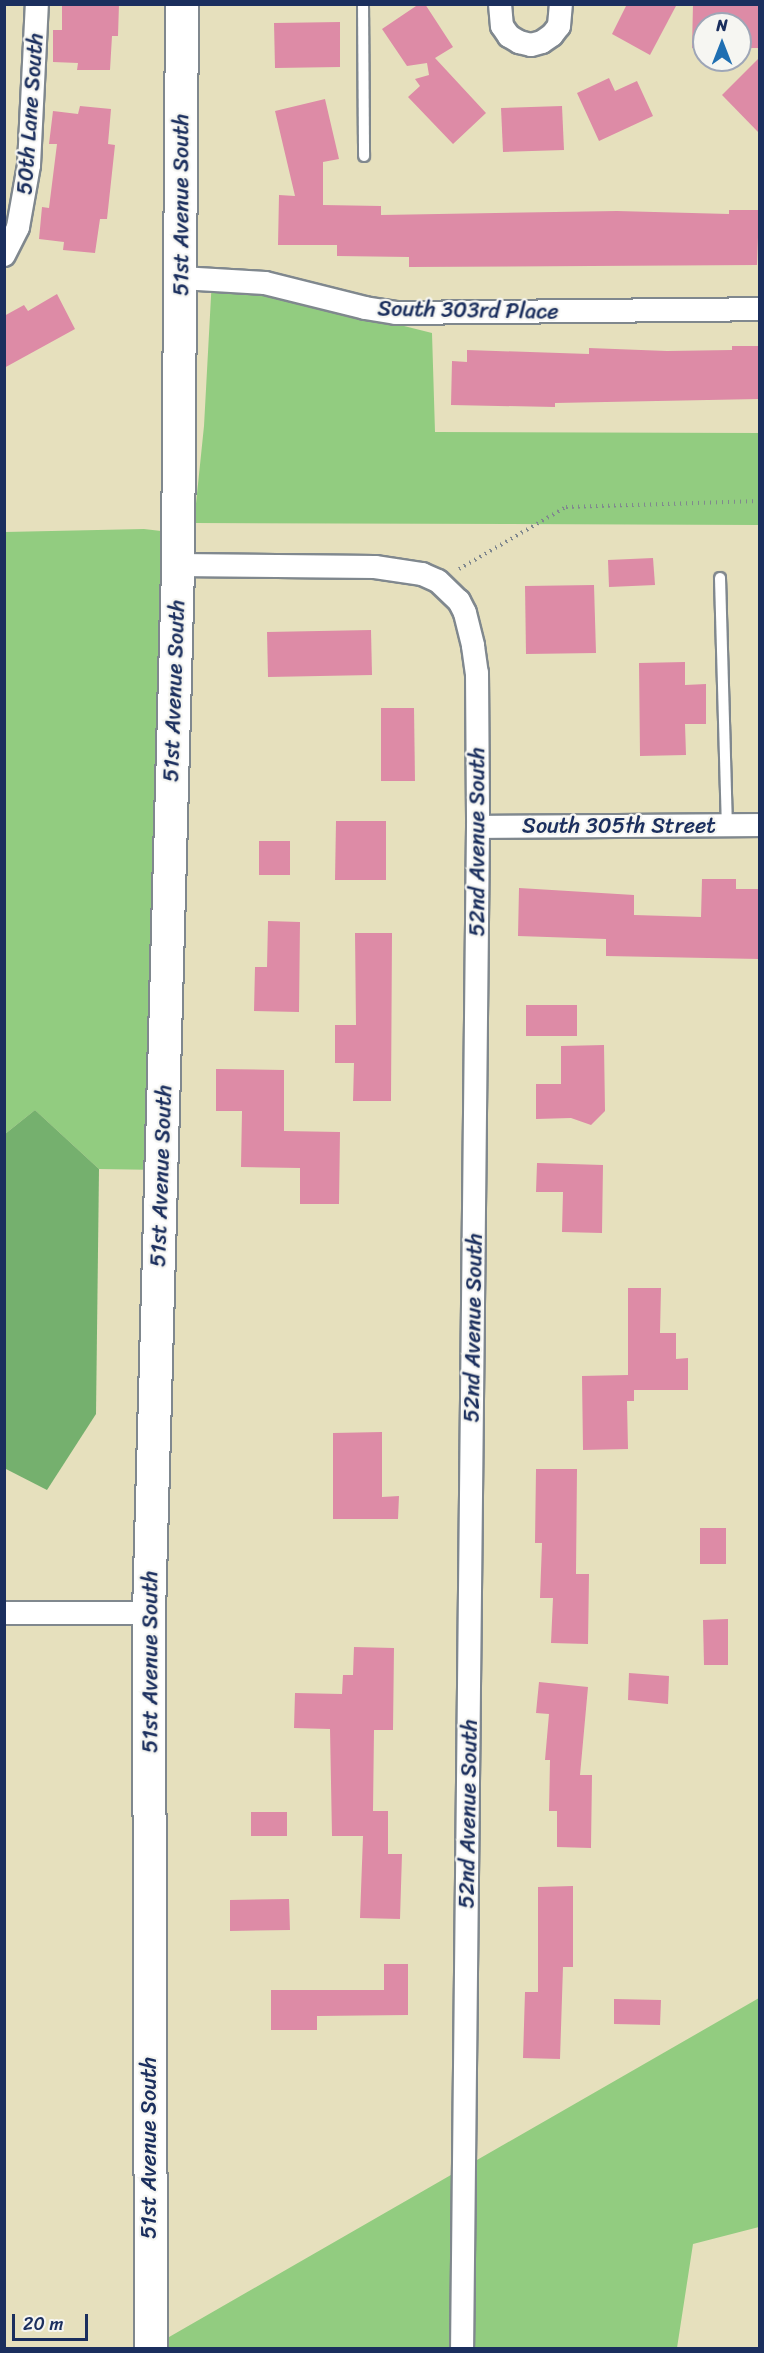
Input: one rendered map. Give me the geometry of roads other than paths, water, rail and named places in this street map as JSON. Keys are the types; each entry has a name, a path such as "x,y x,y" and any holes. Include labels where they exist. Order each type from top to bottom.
{"main road":[{"name":"51st Avenue South","path":"151,2349 149,1613 178,565 182,4"}],"street":[{"name":"50th Lane South","path":"4,255 18,227 29,165 37,4"},
{"path":"500,4 502,26 509,36 531,45 542,42 559,26 561,4"},
{"name":"South 303rd Place","path":"181,278 266,283 365,308 396,313 759,309"},
{"name":"52nd Avenue South","path":"178,565 403,569 438,581 459,601 465,613 473,646 477,673 478,827 462,2349"},
{"name":"South 305th Street","path":"478,827 759,825"},
{"path":"4,1613 149,1613"}],"lane":[{"path":"363,4 364,156"},
{"path":"720,578 727,825"}]}
